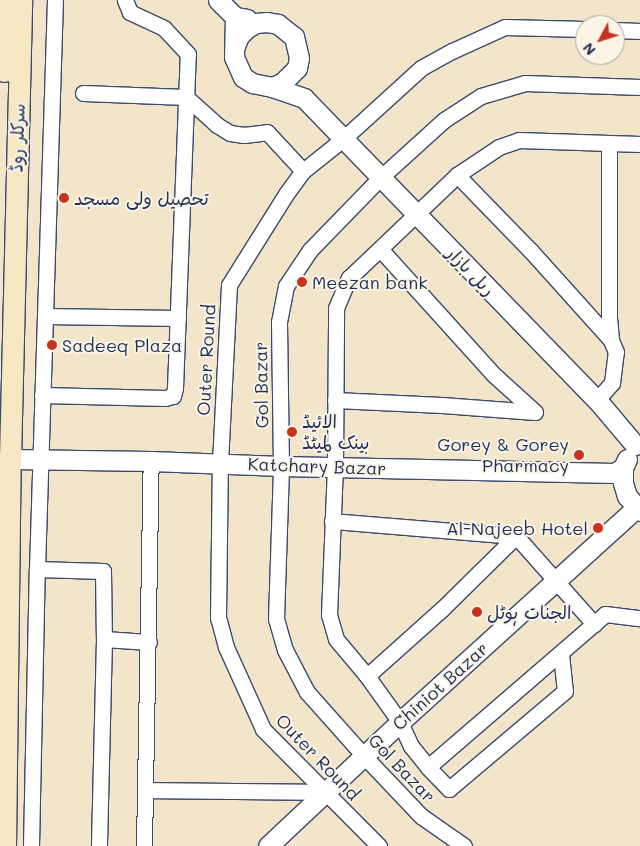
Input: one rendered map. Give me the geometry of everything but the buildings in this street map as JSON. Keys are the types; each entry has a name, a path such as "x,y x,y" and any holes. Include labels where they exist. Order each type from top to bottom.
{"main road":[{"name":"سرکلر روڈ","path":"0,204 2,81 6,0"},
{"name":"سرکلر روڈ","path":"5,846 3,459 21,0"}],"street":[{"path":"31,846 37,569 55,0"},
{"path":"42,395 165,398 173,396 178,318 188,54 164,28 130,12 125,0"},
{"path":"218,0 235,17 278,24 294,37 299,58 304,98"},
{"name":"ریل بازار","path":"235,17 234,57 243,77 256,85 272,87 304,98 638,443"},
{"path":"235,46 239,36 247,28 256,23 267,22"},
{"name":"Outer Round","path":"379,846 263,729 226,647 218,618 220,463 229,286 286,194 303,171 344,139 422,68 452,51 505,27 575,29"},
{"path":"625,30 640,31"},
{"path":"272,87 291,77 299,58"},
{"name":"Gol Bazar","path":"464,846 421,816 364,756 307,692 285,650 276,619 281,466 279,322 286,286 310,250 380,178 444,120 482,96 525,83 640,87"},
{"path":"83,92 186,96 217,125 230,133 244,135 267,132 303,171"},
{"path":"561,654 565,691 449,789 428,767 412,746 400,722 367,676 336,639 329,615 335,467 336,308 349,278 457,175 482,156 510,142 567,140 640,144"},
{"path":"597,400 612,383 616,352 611,340 609,319 609,143"},
{"path":"457,175 530,250 611,340"},
{"path":"335,400 535,412 494,375 380,248"},
{"path":"45,316 178,318"},
{"path":"638,443 628,456 623,468 623,482 627,496 638,510"},
{"name":"Katchary Bazar","path":"3,459 614,473 623,468"},
{"path":"144,846 152,461"},
{"name":"Chiniot Bazar","path":"268,846 324,792 554,582 638,510"},
{"path":"332,521 516,536 554,582 594,624"},
{"path":"367,676 442,609 516,536"},
{"path":"37,569 103,571 104,639 99,846"},
{"path":"428,767 605,614 640,618"},
{"path":"104,639 149,642"},
{"path":"146,790 324,792"}],"place":[{"name":"تحصیل ولی مسجد","path":"64,198"},
{"name":"Meezan bank","path":"302,282"},
{"name":"Sadeeq Plaza","path":"52,345"},
{"name":"الائیڈ بینک لمیٹڈ","path":"292,432"},
{"name":"Gorey & Gorey Pharmacy","path":"579,455"},
{"name":"Al-Najeeb Hotel","path":"598,528"},
{"name":"الجنات ہوٹل","path":"477,612"}]}
